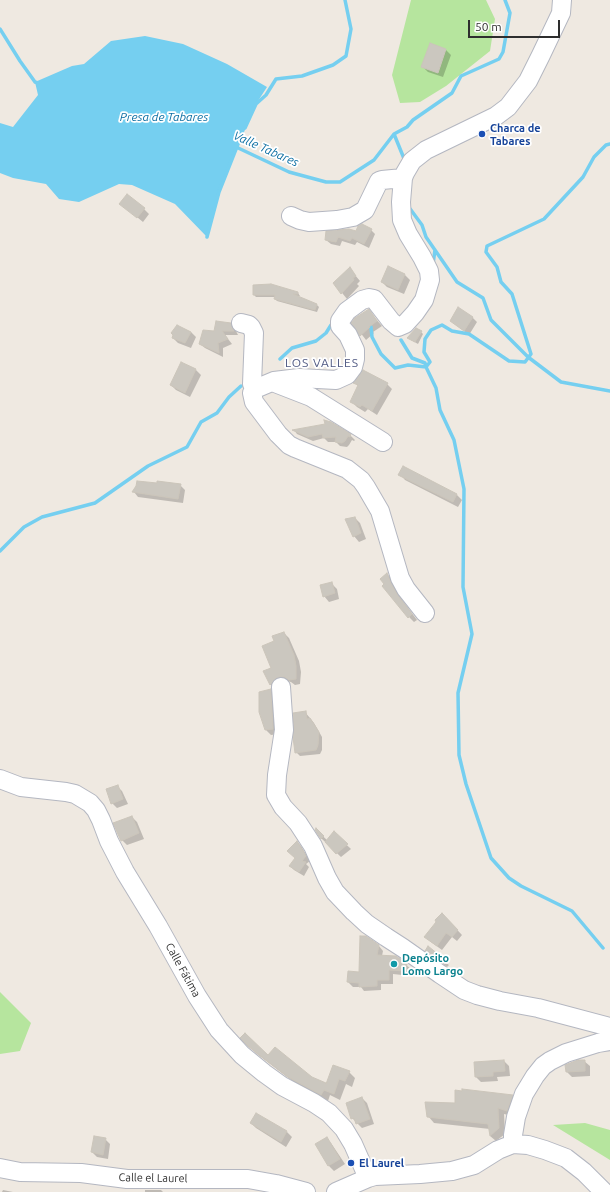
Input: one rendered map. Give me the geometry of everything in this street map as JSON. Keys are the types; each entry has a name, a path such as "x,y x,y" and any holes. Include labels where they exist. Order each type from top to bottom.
{"street":[{"path":"425,613 406,589 400,578 380,511 361,480 347,469 295,448 283,440 254,402 252,395 255,389 274,380 299,378 336,380 342,378 350,372 356,359 354,346 340,326 340,321 342,316 347,311 366,298 374,299 390,322 396,326 406,324 415,313 424,300 429,285 429,271 408,234 402,220 401,202 403,178 412,161 426,150 496,116 508,107 528,81 558,19 562,0"},
{"path":"291,216 309,222 354,217 365,210 379,181 403,178"},
{"path":"241,323 252,327 254,333 252,384 255,389"},
{"path":"274,380 277,384 302,392 311,397 383,442"},
{"path":"281,687 284,730 277,775 276,790 279,800 298,823 313,846 335,892 354,912 386,938 403,948 454,984 477,995 538,1008 610,1027"},
{"name":"Calle Fátima","path":"0,779 21,787 75,794 90,803 96,810 109,841 125,872 158,926 189,983 219,1030 238,1051 264,1074 282,1086 314,1103 328,1113 344,1129 353,1144 368,1178"},
{"path":"513,1144 515,1122 524,1094 535,1076 544,1066 550,1061 566,1053 598,1042 610,1041"},
{"path":"336,1192 375,1176 452,1171 474,1165 505,1146 513,1144 528,1145 566,1158 584,1172 604,1192"},
{"name":"Calle el Laurel","path":"0,1168 20,1172 81,1173 165,1186 248,1179 276,1184 306,1192"}],"green space":[{"path":"411,0 486,0 495,19 490,51 446,86 420,102 400,103 392,75"},
{"path":"0,992 31,1023 20,1051 0,1054"},
{"path":"585,1123 610,1130 610,1160 553,1125"}],"water":[{"name":"Presa de Tabares","path":"145,36 183,44 227,64 267,87 256,104 219,192 207,237 175,204 132,185 119,184 79,202 59,199 46,184 13,178 0,173 0,123 13,127 38,95 35,82 72,66 84,64 111,41"}],"building":[{"path":"430,43 446,49 438,73 421,67"},
{"path":"127,194 145,208 137,218 119,204"},
{"path":"362,224 372,229 364,244 352,238 350,241 338,237 336,242 325,240 326,231 349,229 356,231 358,226"},
{"path":"388,266 405,274 398,290 381,282"},
{"path":"350,267 356,276 341,294 333,283"},
{"path":"271,284 298,292 298,294 293,294 317,304 315,310 274,299 275,295 253,295 253,285"},
{"path":"458,307 473,317 464,331 450,321"},
{"path":"369,309 377,321 360,336 351,323 355,318"},
{"path":"216,321 231,323 234,331 222,331 228,339 218,343 219,353 199,344 203,330 214,331"},
{"path":"177,325 191,332 185,343 172,338 173,335 171,333"},
{"path":"416,328 422,331 415,342 407,338"},
{"path":"181,362 196,369 185,393 170,385"},
{"path":"363,370 388,383 372,411 362,405 360,407 350,402 358,385 353,383"},
{"path":"324,420 331,422 351,434 350,437 348,436 342,443 335,442 336,437 323,438 322,434 308,437 292,430 325,424"},
{"path":"403,466 457,494 453,502 398,475"},
{"path":"137,481 157,483 157,481 181,484 178,499 132,492"},
{"path":"355,517 361,533 353,537 345,519"},
{"path":"387,573 397,594 412,614 408,618 382,586 384,584 380,579"},
{"path":"332,582 335,593 323,597 320,585"},
{"path":"284,632 294,655 296,679 289,680 285,677 280,677 275,679 270,685 263,671 271,668 262,646 274,641 272,636"},
{"path":"271,689 273,729 265,730 259,712 259,692"},
{"path":"306,711 307,719 310,718 319,732 318,745 316,750 295,753 293,713"},
{"path":"118,785 123,799 111,804 106,789"},
{"path":"132,816 139,833 121,841 113,823"},
{"path":"316,828 324,836 321,839 315,830"},
{"path":"334,831 348,844 336,854 325,842"},
{"path":"297,841 306,856 302,861 306,862 299,872 289,866 295,858 287,851"},
{"path":"442,913 458,930 452,937 446,933 437,946 424,937 436,922 435,920"},
{"path":"360,936 366,936 379,945 377,955 396,956 407,964 406,971 389,970 389,980 377,980 377,986 359,987 359,983 347,982 348,971 359,972"},
{"path":"428,946 444,959 442,962 425,951"},
{"path":"245,1033 268,1055 275,1047 312,1077 326,1084 333,1065 350,1071 345,1081 339,1079 334,1094 324,1090 321,1095 288,1077 249,1047 240,1038"},
{"path":"504,1060 505,1071 493,1072 493,1076 475,1077 474,1062"},
{"path":"578,1060 585,1060 585,1071 566,1072 565,1065"},
{"path":"462,1089 513,1095 507,1111 498,1108 499,1128 490,1136 488,1124 427,1117 425,1102 455,1103 455,1090 462,1091"},
{"path":"362,1097 370,1119 356,1124 354,1118 351,1119 346,1103"},
{"path":"256,1113 287,1131 281,1142 250,1123"},
{"path":"94,1136 106,1138 103,1155 91,1152"},
{"path":"327,1137 340,1159 328,1166 315,1144"}],"waterway":[{"path":"245,128 256,104 266,95 276,79 302,76 333,65 346,56 351,29 345,0"},
{"name":"Valle Tabares","path":"234,146 289,172 326,182 340,182 374,160 394,134 407,127 413,120 452,93 461,76 499,59 503,52 510,13 505,0"},
{"path":"0,29 20,61 35,82 38,83"},
{"path":"207,237 219,192 242,134"},
{"path":"394,134 405,161"},
{"path":"368,323 371,327 372,337 381,354 395,368 408,365 426,367 430,362 424,352 425,339 431,330 442,325 452,331 469,334 509,361 525,362 531,354 512,294 501,282 497,267 486,252 487,246 544,219 583,177 594,157 606,145 610,144"},
{"path":"408,206 422,225 426,237 457,282 483,298 491,320 528,357 561,382 610,391"},
{"path":"433,264 435,250"},
{"path":"280,359 292,348 316,341 326,333 331,325"},
{"path":"401,340 412,358 425,363 436,388 440,410 454,440 464,489 463,587 472,634 458,693 459,755 466,784 491,858 509,878 521,886 572,911 603,948"},
{"path":"0,551 24,527 42,517 95,503 148,466 187,447 201,422 217,413 229,397 241,386"}],"place":[{"name":"Charca de Tabares","path":"482,134"},
{"name":"Depósito Lomo Largo","path":"394,964"},
{"name":"El Laurel","path":"351,1163"}],"district":[{"name":"LOS VALLES","path":"322,363"}]}
